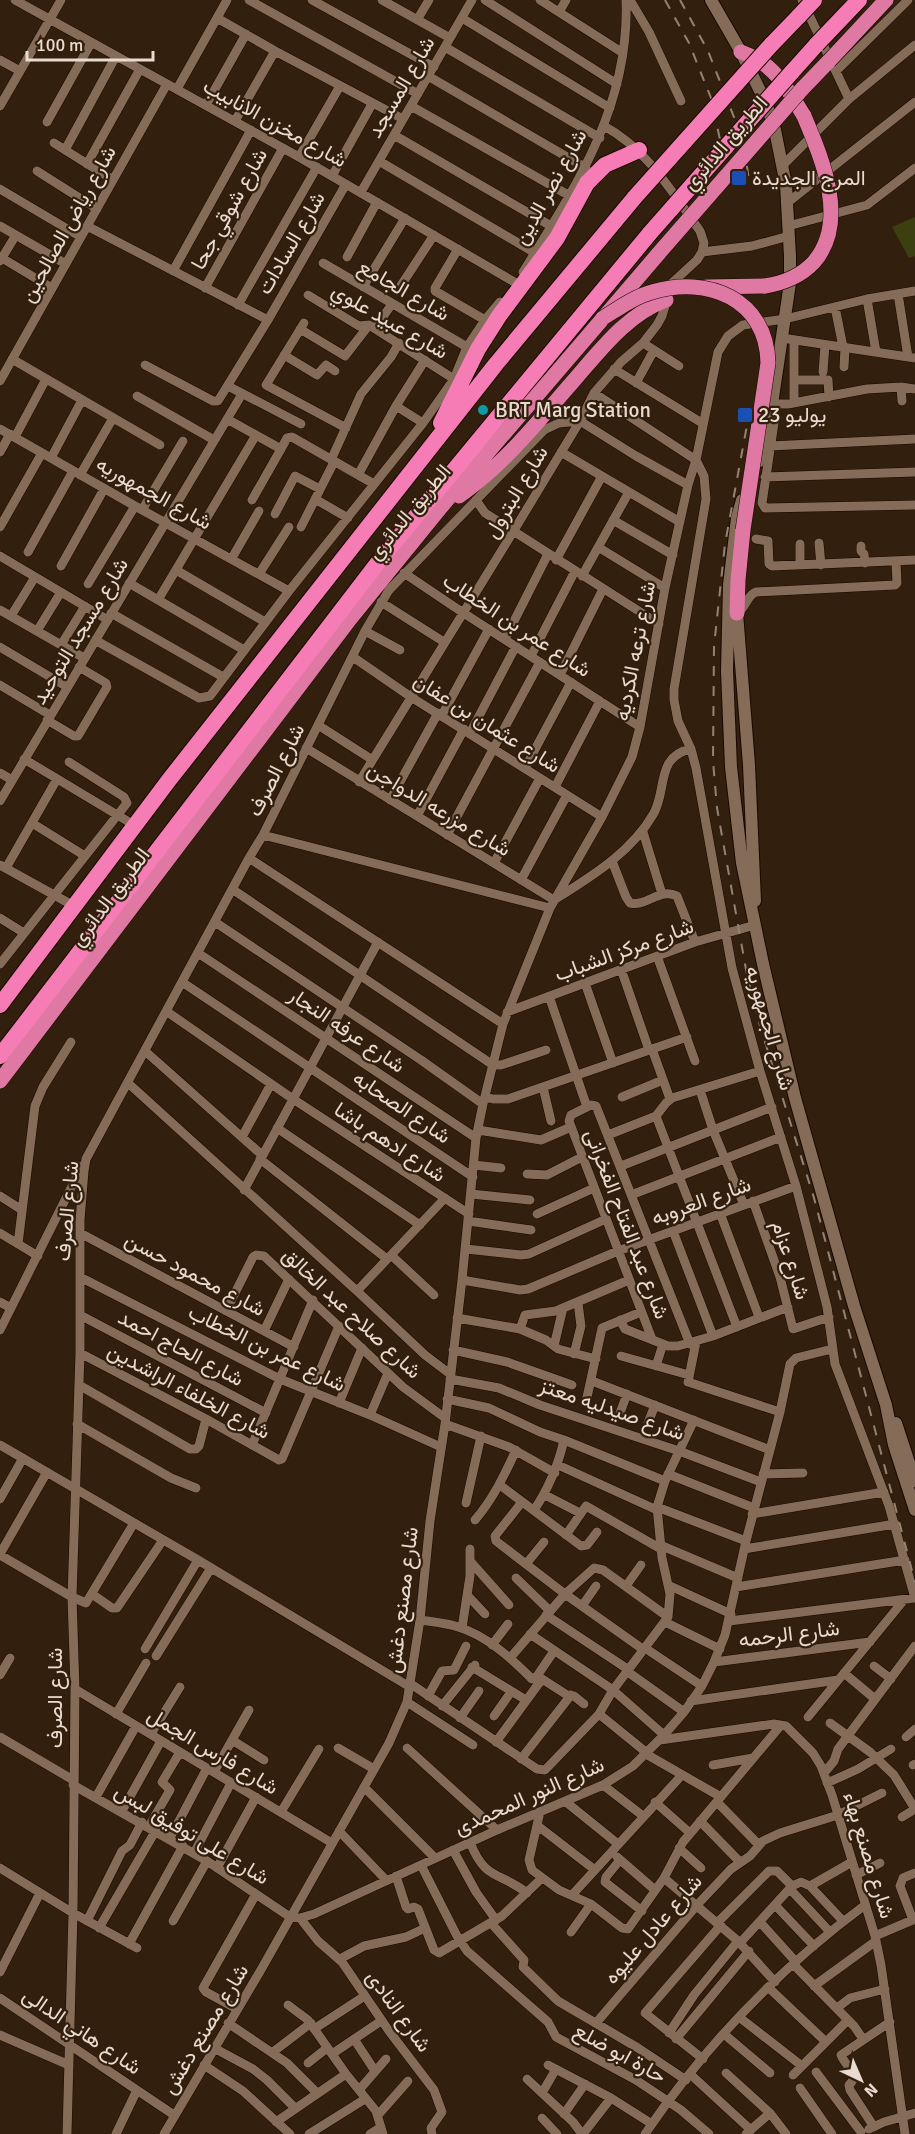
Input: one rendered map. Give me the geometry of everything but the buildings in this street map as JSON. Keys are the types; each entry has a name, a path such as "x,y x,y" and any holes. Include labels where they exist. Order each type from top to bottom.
{"highway":[{"name":"الطريق الدائري","path":"0,1005 134,825 542,307 627,206 814,0"},
{"name":"الطريق الدائري","path":"0,1081 350,619 441,507 482,448 650,232 859,0"},
{"name":"الطريق الدائري","path":"0,1056 383,555 603,318 773,120 886,0"},
{"path":"603,318 633,299 667,288 765,286 782,283 805,270 823,248 831,220 830,200 822,165 804,116 773,70 759,59 741,52"},
{"path":"423,456 478,349 499,316 552,245 587,183 606,165 639,150"},
{"path":"703,287 730,296 745,307 757,321 766,346 767,371 732,612"},
{"path":"441,507 472,487 501,462 615,334 648,308 666,300"}],"main road":[{"name":"شارع الجمهوريه","path":"711,0 741,52 775,130 783,165 789,231 790,284 785,319 788,339 775,404 762,450 745,488 737,518 728,703 734,799 742,863 795,1098 854,1306 886,1405 894,1445 915,1510"},
{"name":"شارع الجمهوريه","path":"732,612 750,775 755,925"},
{"name":"شارع الجمهوريه","path":"886,1405 898,1428 915,1481"}],"street":[{"path":"0,106 61,0"},
{"path":"177,89 227,0"},
{"path":"249,0 418,94"},
{"path":"312,0 586,168"},
{"path":"382,0 450,38"},
{"path":"417,20 429,0"},
{"name":"شارع المسجد","path":"361,192 472,0"},
{"path":"485,0 617,84"},
{"path":"540,0 623,53"},
{"path":"559,12 566,0"},
{"path":"628,0 649,32 681,101"},
{"name":"شارع نصر الدين","path":"95,640 199,698 207,698 212,693 289,591 423,423 454,379 467,347 485,320 516,283 570,196 600,138 610,108 623,53 628,0"},
{"path":"802,0 849,99"},
{"path":"837,70 908,0"},
{"name":"شارع مخزن الانابيب","path":"20,1 116,57 284,148 516,283"},
{"path":"217,18 403,120"},
{"path":"462,18 610,108"},
{"path":"206,105 246,34"},
{"path":"47,122 92,43"},
{"path":"783,165 849,99 915,45"},
{"path":"445,47 600,138"},
{"path":"235,121 275,51"},
{"path":"65,150 116,57"},
{"path":"2,64 20,71"},
{"path":"87,164 140,69"},
{"name":"شارع رياض الصالحين","path":"0,381 167,84"},
{"path":"299,157 340,86"},
{"path":"787,204 915,102"},
{"path":"332,176 372,104"},
{"path":"411,106 570,196"},
{"path":"604,126 639,150 653,167 700,231 704,243 702,252 735,249 867,205 915,168"},
{"path":"173,271 251,130"},
{"path":"394,135 551,226"},
{"path":"54,143 113,180"},
{"name":"شارع شوقي جحا","path":"205,288 284,148"},
{"path":"379,161 535,253"},
{"path":"238,305 317,167"},
{"path":"37,171 97,209"},
{"name":"شارع السادات","path":"228,386 346,184"},
{"path":"0,189 81,237"},
{"path":"347,257 377,202"},
{"path":"363,287 405,218"},
{"path":"0,226 66,264"},
{"path":"87,226 268,320"},
{"path":"16,235 1,260 52,288"},
{"path":"400,287 434,235"},
{"path":"458,249 435,291 485,320"},
{"name":"شارع البترول","path":"359,782 371,759 513,532 580,421 594,393 614,369 643,343 662,316 672,283 697,260 702,252"},
{"name":"شارع الجامع","path":"323,263 467,347"},
{"name":"شارع ترعه الكرديه","path":"507,1012 552,904 602,817 632,757 640,727 665,588 688,485 696,460 716,361 723,344 728,336 743,324 785,319 867,299 915,291"},
{"path":"794,403 794,380 788,339 911,358 898,294"},
{"name":"شارع عبيد علوي","path":"308,295 359,326 372,326 454,379"},
{"path":"867,299 876,352"},
{"path":"346,428 266,385 302,326 345,356 392,304"},
{"path":"835,307 844,348 844,367"},
{"path":"301,527 333,461 361,394 391,357 399,343"},
{"path":"643,343 679,366"},
{"path":"823,372 825,345"},
{"path":"636,383 654,350"},
{"path":"284,355 317,375 326,365 335,371"},
{"path":"12,360 160,446"},
{"path":"358,475 396,406 425,360"},
{"path":"145,365 216,402 228,386 301,424"},
{"path":"614,369 702,423"},
{"path":"0,452 46,379"},
{"path":"794,380 828,380 829,397"},
{"path":"901,387 902,401"},
{"path":"915,389 901,387 867,389 794,403 775,404 762,506 768,509 915,505"},
{"path":"594,393 696,460"},
{"name":"شارع مسجد التوحيد","path":"0,801 242,394"},
{"path":"137,396 214,440"},
{"path":"0,527 82,400"},
{"path":"396,406 423,423"},
{"path":"28,552 113,418"},
{"path":"227,419 281,449"},
{"path":"580,421 688,485"},
{"name":"شارع الصرف","path":"67,2134 73,1913 75,1689 72,1597 80,1353 80,1233 86,1159 263,835 365,631 389,590 544,430 559,423 580,421"},
{"name":"شارع الجمهوريه","path":"0,429 289,591"},
{"path":"158,600 256,435"},
{"path":"252,500 287,438 291,436 374,484"},
{"path":"770,446 915,439"},
{"path":"88,584 183,441"},
{"path":"561,452 680,522"},
{"name":"شارع الجمهوريه","path":"696,460 704,476 706,499 674,689 675,710 696,768 732,968 760,1071 796,1186 828,1317 835,1364 895,1524 915,1598"},
{"path":"765,477 915,472"},
{"path":"275,514 295,476 320,489"},
{"path":"505,639 602,476"},
{"path":"61,566 104,489"},
{"path":"531,656 629,492"},
{"path":"315,499 348,518"},
{"path":"476,500 484,513 659,624"},
{"path":"232,558 259,511"},
{"path":"613,520 673,555"},
{"path":"259,574 289,526"},
{"path":"756,539 768,542 771,566 915,560"},
{"path":"819,543 820,565"},
{"path":"800,544 800,566"},
{"path":"861,546 865,563"},
{"path":"598,547 665,588"},
{"path":"0,556 85,606 109,616 223,677"},
{"path":"732,612 745,606 750,595 759,591 895,585 897,583 896,562"},
{"path":"176,570 265,622"},
{"name":"شارع عمر بن الخطاب","path":"404,573 640,727"},
{"path":"11,616 35,577"},
{"path":"129,583 244,650"},
{"path":"560,675 603,589"},
{"path":"37,631 61,592"},
{"path":"381,602 444,642"},
{"path":"62,645 85,606"},
{"path":"0,610 62,645 107,684 102,697 78,735 74,736 3,687 0,699"},
{"path":"390,800 489,629"},
{"path":"365,631 400,650"},
{"path":"417,816 516,646"},
{"path":"0,647 67,687"},
{"name":"شارع عثمان بن عفان","path":"353,657 411,697 602,817"},
{"path":"447,834 540,662"},
{"path":"525,768 572,682"},
{"path":"555,787 600,701"},
{"path":"318,726 371,759"},
{"name":"شارع مزرعه الدواجن","path":"306,748 521,880 552,904"},
{"path":"263,835 552,904 624,852 643,832 656,809 667,766 677,754 691,749"},
{"path":"24,759 134,825"},
{"path":"0,964 126,806 126,798 69,762"},
{"path":"0,773 12,780"},
{"path":"494,863 540,778"},
{"path":"57,779 3,867 74,906"},
{"path":"521,880 567,795"},
{"path":"32,823 86,856"},
{"path":"643,832 662,894"},
{"path":"249,858 503,1024"},
{"path":"612,861 630,903 636,904 662,894 672,894 677,897 695,942"},
{"path":"232,889 494,1065 501,1065 546,1050"},
{"path":"0,918 24,933"},
{"path":"214,922 484,1101 508,1099 687,1037"},
{"name":"شارع مركز الشباب","path":"507,1012 695,942 755,925"},
{"path":"244,1190 378,942"},
{"name":"شارع عرفه النجار","path":"198,953 477,1134"},
{"path":"657,956 695,1061"},
{"path":"621,969 670,1099"},
{"name":"شارع الصحابه","path":"182,982 473,1177"},
{"path":"585,983 613,1063"},
{"path":"549,996 576,1076 608,1135 648,1239 693,1343 689,1382 780,1412"},
{"name":"شارع ادهم باشا","path":"166,1011 292,1100 445,1198 468,1218"},
{"name":"شارع مصنع دغش","path":"164,2134 228,2023 295,1917 332,1843 400,1721 407,1702 420,1620 426,1552 445,1421 466,1249 477,1134 507,1012"},
{"path":"18,1244 35,1106 43,1087 71,1042"},
{"path":"145,1051 242,1137 261,1157 434,1295"},
{"path":"608,1135 656,1116 670,1099 760,1071"},
{"path":"622,1097 663,1080"},
{"path":"128,1083 450,1377"},
{"path":"242,1137 271,1084"},
{"path":"543,1087 551,1121"},
{"name":"شارع عزام","path":"700,1090 713,1130 749,1203 780,1277 793,1329 828,1317"},
{"name":"شارع عبد الفتاح الفخرانى","path":"592,1106 569,1116 571,1127 651,1339"},
{"path":"621,1166 772,1107"},
{"path":"656,1116 737,1327"},
{"path":"477,1134 541,1140 571,1127"},
{"path":"277,1128 420,1225"},
{"path":"631,1195 781,1137"},
{"path":"527,1174 547,1175 582,1157"},
{"path":"0,1330 86,1159"},
{"path":"474,1165 501,1168"},
{"name":"شارع العروبه","path":"462,1280 524,1290 648,1239 796,1186"},
{"path":"537,1214 594,1188"},
{"path":"471,1194 530,1200"},
{"path":"0,1196 22,1210"},
{"path":"357,1291 445,1198"},
{"path":"720,1214 759,1317"},
{"path":"468,1218 531,1230"},
{"path":"466,1249 529,1254 606,1219"},
{"path":"673,1230 713,1336"},
{"path":"0,1233 38,1256"},
{"name":"شارع محمود حسن","path":"80,1233 294,1347"},
{"name":"شارع صلاح عبد الخالق","path":"226,1311 253,1257 264,1256 388,1373 445,1421 745,1545"},
{"name":"شارع عمر بن الخطاب","path":"80,1277 280,1379 370,1415 441,1448"},
{"path":"264,1331 289,1279"},
{"path":"520,1329 525,1315 551,1312 578,1303 629,1280"},
{"path":"252,1445 313,1300"},
{"path":"0,1302 11,1308"},
{"path":"574,1354 581,1326 578,1303"},
{"path":"620,1320 625,1329 663,1344 678,1346 713,1336 788,1307"},
{"path":"554,1346 563,1308"},
{"path":"586,1402 602,1328 641,1312"},
{"name":"شارع الحاج احمد","path":"80,1315 266,1413"},
{"path":"457,1318 520,1329 574,1354 596,1359"},
{"path":"310,1392 339,1326"},
{"path":"656,1366 663,1344"},
{"path":"339,1403 362,1348"},
{"name":"شارع النور المحمدى","path":"295,1917 314,1914 470,1842 603,1785 633,1766 662,1738 702,1686 720,1649 730,1618 753,1511 792,1362 796,1358 832,1349"},
{"path":"453,1350 507,1362 572,1385"},
{"name":"شارع الخلفاء الراشدين","path":"80,1353 206,1419 278,1460 282,1459 310,1392"},
{"path":"621,1356 689,1375"},
{"path":"370,1415 388,1373"},
{"name":"شارع صيدليه معتز","path":"450,1377 499,1388 540,1405 762,1478"},
{"path":"592,1381 770,1450"},
{"path":"79,1385 190,1449 196,1449 199,1446 206,1419"},
{"path":"620,1413 627,1394"},
{"path":"447,1399 489,1408 540,1432 753,1511 884,1492"},
{"path":"648,1423 655,1405"},
{"path":"0,1445 428,1696 537,1770 545,1770 599,1714 613,1690 667,1619 670,1601 657,1508 667,1478 694,1420"},
{"path":"77,1424 171,1478 196,1488"},
{"path":"466,1503 481,1436"},
{"path":"534,1510 557,1469 564,1440"},
{"path":"475,1520 488,1505 500,1485 516,1450"},
{"path":"0,1499 23,1458"},
{"path":"47,1472 0,1555 85,1603 134,1523"},
{"path":"762,1478 803,1473"},
{"path":"500,1485 584,1546 597,1532"},
{"path":"545,1494 580,1513"},
{"path":"522,1502 495,1536 496,1541 582,1606 702,1686"},
{"path":"566,1535 585,1506 588,1506 625,1530 737,1582 905,1560"},
{"path":"745,1545 895,1524"},
{"path":"92,1594 112,1608 117,1608 163,1540"},
{"path":"526,1563 544,1542"},
{"path":"462,1628 468,1596 470,1549"},
{"path":"145,1648 198,1560"},
{"path":"470,1561 509,1605"},
{"path":"626,1586 641,1565"},
{"path":"156,1656 211,1568"},
{"path":"510,1658 565,1594 594,1568 603,1570 626,1586 667,1619 720,1649"},
{"path":"516,1578 548,1613 684,1712"},
{"path":"668,1585 730,1618 915,1598"},
{"path":"582,1606 596,1586"},
{"path":"468,1596 485,1614"},
{"path":"808,1716 904,1600"},
{"path":"420,1620 462,1628 510,1658 532,1679 539,1677 584,1704"},
{"path":"492,1645 508,1624"},
{"path":"530,1634 613,1690 662,1738 781,1725"},
{"name":"شارع الرحمه","path":"714,1662 870,1642"},
{"path":"428,1696 442,1671 454,1670 466,1646"},
{"path":"826,1778 848,1736 915,1646"},
{"path":"496,1742 526,1700 554,1651"},
{"path":"0,1675 10,1658"},
{"path":"116,1714 146,1663"},
{"path":"442,1706 473,1666 526,1700"},
{"path":"874,1666 891,1679"},
{"path":"692,1701 841,1677 875,1699"},
{"path":"151,1734 180,1687"},
{"name":"شارع فارس الجمل","path":"75,1689 332,1843"},
{"path":"460,1718 478,1691"},
{"path":"494,1716 511,1692"},
{"path":"521,1759 571,1695"},
{"path":"407,1702 473,1745"},
{"path":"170,1838 249,1710"},
{"path":"599,1714 646,1754 719,1799 759,1845"},
{"path":"830,1723 877,1758 897,1778 915,1809 902,1817"},
{"path":"540,1812 529,1864 534,1873 559,1890 591,1904 622,1928 628,1929 642,1911 690,1833 781,1725"},
{"name":"شارع مصنع بهاء","path":"781,1725 790,1730 813,1753 826,1778 838,1815 875,1939 885,1989 905,2134"},
{"path":"96,1797 136,1726"},
{"path":"906,1737 915,1729"},
{"name":"شارع على توفيق لبس","path":"0,1737 96,1797 170,1838 295,1917"},
{"path":"232,1740 264,1760"},
{"path":"122,1811 161,1741"},
{"path":"338,1748 374,1769"},
{"path":"407,1748 497,1830"},
{"path":"281,1812 320,1749"},
{"path":"826,1778 877,1758 891,1749"},
{"path":"99,1928 149,1826 170,1790 162,1782 180,1752"},
{"path":"713,1765 753,1758"},
{"path":"572,1895 682,1775"},
{"path":"194,1853 231,1783"},
{"path":"603,1785 643,1816"},
{"path":"364,1787 435,1858"},
{"name":"شارع عادل عليوه","path":"596,2023 697,1905 731,1869 750,1856 759,1845 770,1837 838,1815 882,1793"},
{"path":"218,1868 256,1797"},
{"path":"566,1802 618,1844"},
{"path":"655,1802 690,1833"},
{"path":"700,1821 740,1862"},
{"path":"87,1921 122,1851 149,1826"},
{"path":"538,1826 595,1870"},
{"path":"339,1831 386,1880"},
{"path":"470,1842 479,1862 487,1872 518,1886 527,1893"},
{"path":"0,1868 73,1913 133,1946 183,1846"},
{"path":"679,1848 701,1868"},
{"path":"453,1850 493,1922 523,1959 524,1968 550,1994 563,2004 688,2077 748,2132 770,2113"},
{"path":"611,1852 655,1890"},
{"path":"620,1860 607,1875 605,1882 642,1911"},
{"path":"173,1921 207,1861"},
{"path":"810,1886 852,1862"},
{"path":"856,1875 880,1863"},
{"name":"حارة ابو ضلع","path":"421,1865 460,1941 472,1956 548,2022 560,2040 636,2080 669,2102 709,2134"},
{"path":"702,2059 645,2013 720,1924 771,1870 777,1871 830,1932"},
{"path":"814,1986 875,1939 914,1920 900,1886 903,1878 915,1874"},
{"path":"396,1876 406,1907 408,1909 417,1908 434,1950 437,1952 443,1952 493,1922 542,1878"},
{"path":"663,1878 720,1924 749,1951 772,1985 826,2042"},
{"path":"673,2036 698,1989 791,1888 801,1882 810,1886 843,1922"},
{"path":"0,1972 40,1893"},
{"path":"237,2009 206,1992 203,1988 256,1894"},
{"path":"571,1932 591,1904"},
{"path":"775,1905 814,1946"},
{"path":"645,2134 702,2059 739,2017 814,1946 865,1905"},
{"name":"شارع النادى","path":"295,1917 318,1941 340,1959 381,2021 422,2072 439,2098 442,2112 431,2128 432,2134"},
{"path":"760,1922 863,2039"},
{"path":"340,1959 364,1946 406,1937 425,1928"},
{"path":"673,2036 749,1951"},
{"path":"837,2008 847,1999 885,1989"},
{"name":"شارع هاني الدالى","path":"0,1998 174,2115"},
{"path":"273,2052 312,2026 360,1999"},
{"path":"288,2005 301,2013 312,2026 378,2115 382,2130 370,2134"},
{"path":"739,2017 802,2066"},
{"path":"793,2076 848,2020"},
{"path":"308,2063 354,2039 381,2021"},
{"path":"874,2127 850,2090 849,2085 854,2081 855,2076 841,2056 890,2022"},
{"path":"228,2023 291,2066 317,2093"},
{"path":"724,2034 770,2073"},
{"path":"0,2035 69,2065"},
{"path":"354,2039 375,2071"},
{"path":"214,2048 253,2069 296,2108"},
{"path":"358,2090 386,2060"},
{"path":"204,2065 233,2083 290,2134"},
{"path":"542,2093 552,2067 611,2098 652,2124"},
{"path":"816,2072 860,2133 915,2113"},
{"path":"726,2073 770,2113 786,2134"},
{"path":"276,2121 346,2074"},
{"path":"527,2079 564,2114 579,2133 611,2098"},
{"path":"378,2115 408,2081"},
{"path":"564,2114 585,2084"},
{"path":"800,2088 832,2134"},
{"path":"116,2134 137,2090"},
{"path":"309,2134 365,2099"},
{"path":"542,2118 557,2134"}],"green space":[{"path":"915,217 915,256 909,258 892,227"}],"railway":[{"path":"665,0 689,43 711,98 730,186"},
{"path":"680,0 708,51 743,140 749,180"},
{"path":"750,409 725,544 714,646 713,761 717,808 747,975 760,1026 814,1198 915,1582"}],"place":[{"name":"المرج الجديدة","path":"739,178"},
{"name":"BRT Marg Station","path":"483,410"},
{"name":"23 يوليو","path":"745,415"}]}
